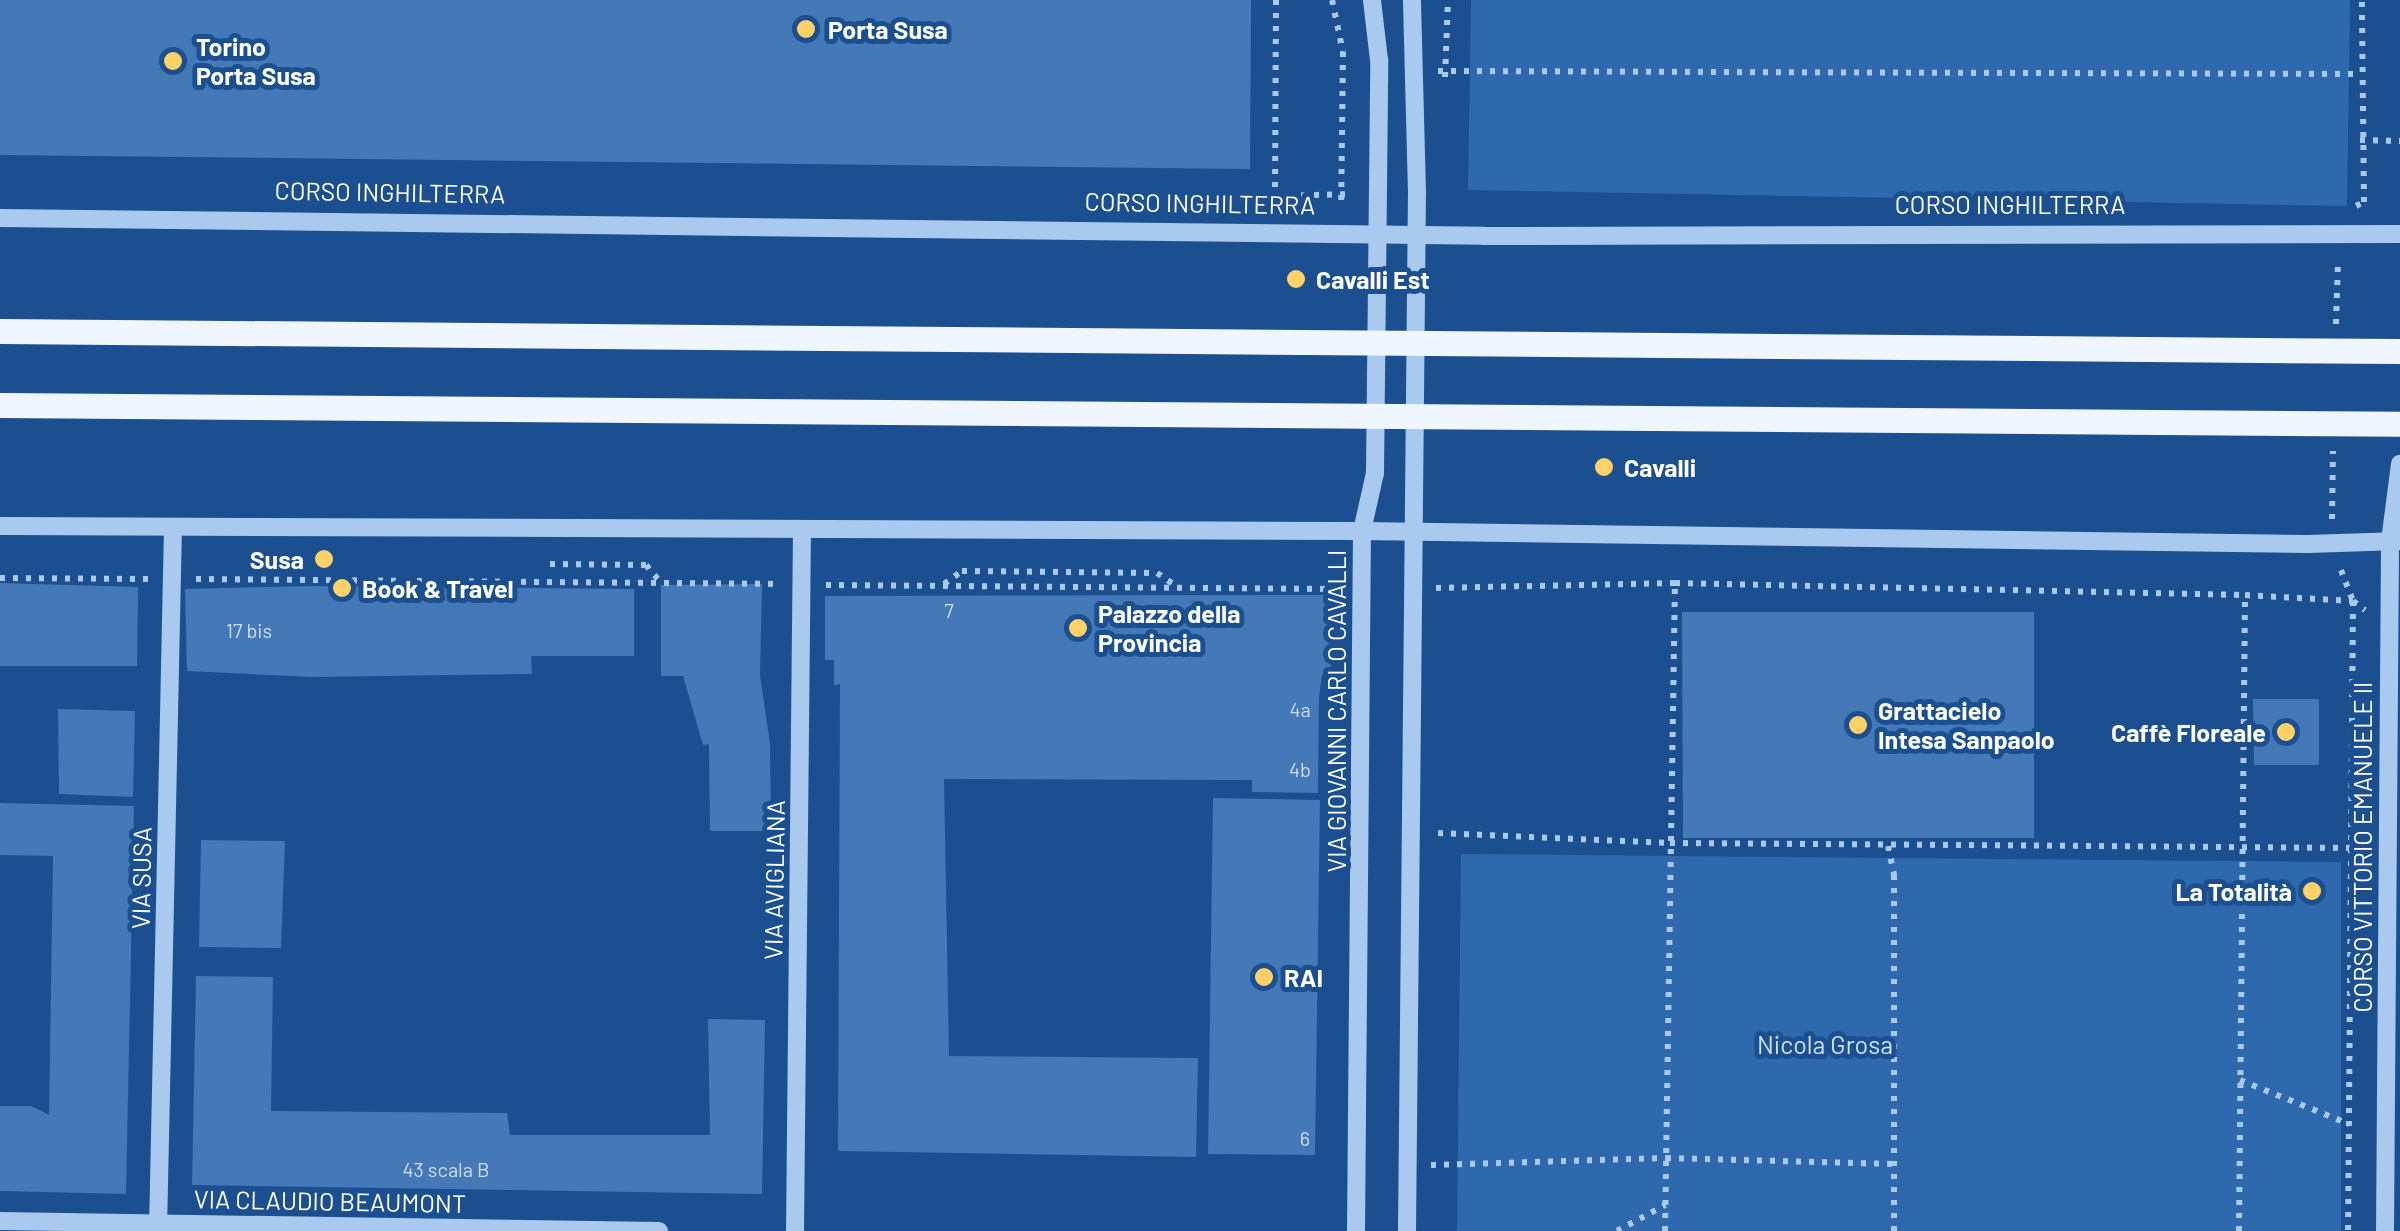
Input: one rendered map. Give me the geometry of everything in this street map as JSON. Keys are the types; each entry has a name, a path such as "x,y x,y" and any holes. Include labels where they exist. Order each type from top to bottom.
{"main road":[{"path":"0,331 2400,352"},
{"path":"0,406 2400,424"}],"street":[{"name":"VIA GIOVANNI CARLO CAVALLI","path":"1356,1231 1362,531 1375,473 1376,418 1378,60 1372,0"},
{"path":"1407,1231 1416,344 1412,0"},
{"name":"CORSO INGHILTERRA","path":"0,218 1342,234 2400,234"},
{"name":"CORSO VITTORIO EMANUELE II","path":"2385,1231 2388,628 2400,464"},
{"path":"0,526 1362,531 2308,544 2395,540"},
{"name":"VIA SUSA","path":"158,1227 173,526"},
{"name":"VIA AVIGLIANA","path":"795,1231 802,530"},
{"name":"VIA CLAUDIO BEAUMONT","path":"0,1221 158,1227 660,1231"}],"path":[{"path":"1275,196 1276,0"},
{"path":"1332,0 1343,52 1342,234"},
{"path":"1444,94 1448,0"},
{"path":"2337,232 2336,216 2364,202 2360,140 2362,0"},
{"path":"1410,63 1446,74 2361,74"},
{"path":"2360,140 2400,141"},
{"path":"550,564 646,565 662,584"},
{"path":"941,586 962,572 1061,572 1157,573 1179,588"},
{"path":"1060,587 1061,572"},
{"path":"0,578 1364,591"},
{"path":"1414,588 1675,583 2245,595 2353,600 2388,628"},
{"path":"1665,1231 1675,583"},
{"path":"2239,1231 2245,595"},
{"path":"2348,1231 2353,600"},
{"path":"1412,832 1888,846 2243,844 2386,848"},
{"path":"1888,846 1894,875 1894,1231"},
{"path":"2240,1080 2349,1124"},
{"path":"1408,1164 1666,1158 1894,1164"},
{"path":"1617,1231 1666,1205"}],"green space":[{"path":"1471,0 2350,0 2347,206 1468,190"},
{"name":"Nicola Grosa","path":"1461,854 2341,862 2341,1231 1457,1231"}],"building":[{"name":"Torino Porta Susa","path":"0,0 1251,0 1250,169 0,155"},
{"path":"0,583 138,587 137,666 0,666"},
{"path":"762,584 760,675 770,744 771,831 710,831 709,744 703,745 683,676 661,676 661,585"},
{"path":"185,589 634,589 634,656 531,656 532,674 312,677 187,671"},
{"path":"1331,595 1331,675 1322,675 1319,697 1318,793 1252,792 1252,780 944,779 949,1056 1198,1058 1196,1157 838,1151 840,684 834,685 834,660 825,660 825,596"},
{"name":"Grattacielo Intesa Sanpaolo","path":"1682,612 2034,612 2034,838 1683,838"},
{"name":"Caffè Floreale","path":"2253,699 2319,699 2319,765 2254,765"},
{"path":"58,709 135,711 133,797 59,794"},
{"name":"RAI","path":"1213,798 1320,800 1315,1155 1208,1154"},
{"path":"0,803 134,806 126,1194 0,1191 0,1106 31,1106 49,1115 53,856 0,855"},
{"path":"201,840 285,841 281,948 199,947"},
{"path":"196,976 273,977 271,1111 507,1113 510,1135 710,1135 708,1019 765,1020 762,1194 192,1185"}],"place":[{"name":"Porta Susa","path":"806,29"},
{"name":"Torino Porta Susa","path":"173,61"},
{"name":"Cavalli Est","path":"1296,279"},
{"name":"Cavalli","path":"1604,467"},
{"name":"Susa","path":"324,559"},
{"name":"Book & Travel","path":"342,588"},
{"name":"Palazzo della Provincia","path":"1078,628"},
{"name":"Grattacielo Intesa Sanpaolo","path":"1858,725"},
{"name":"Caffè Floreale","path":"2286,732"},
{"name":"La Totalità","path":"2312,891"},
{"name":"RAI","path":"1264,977"}]}
